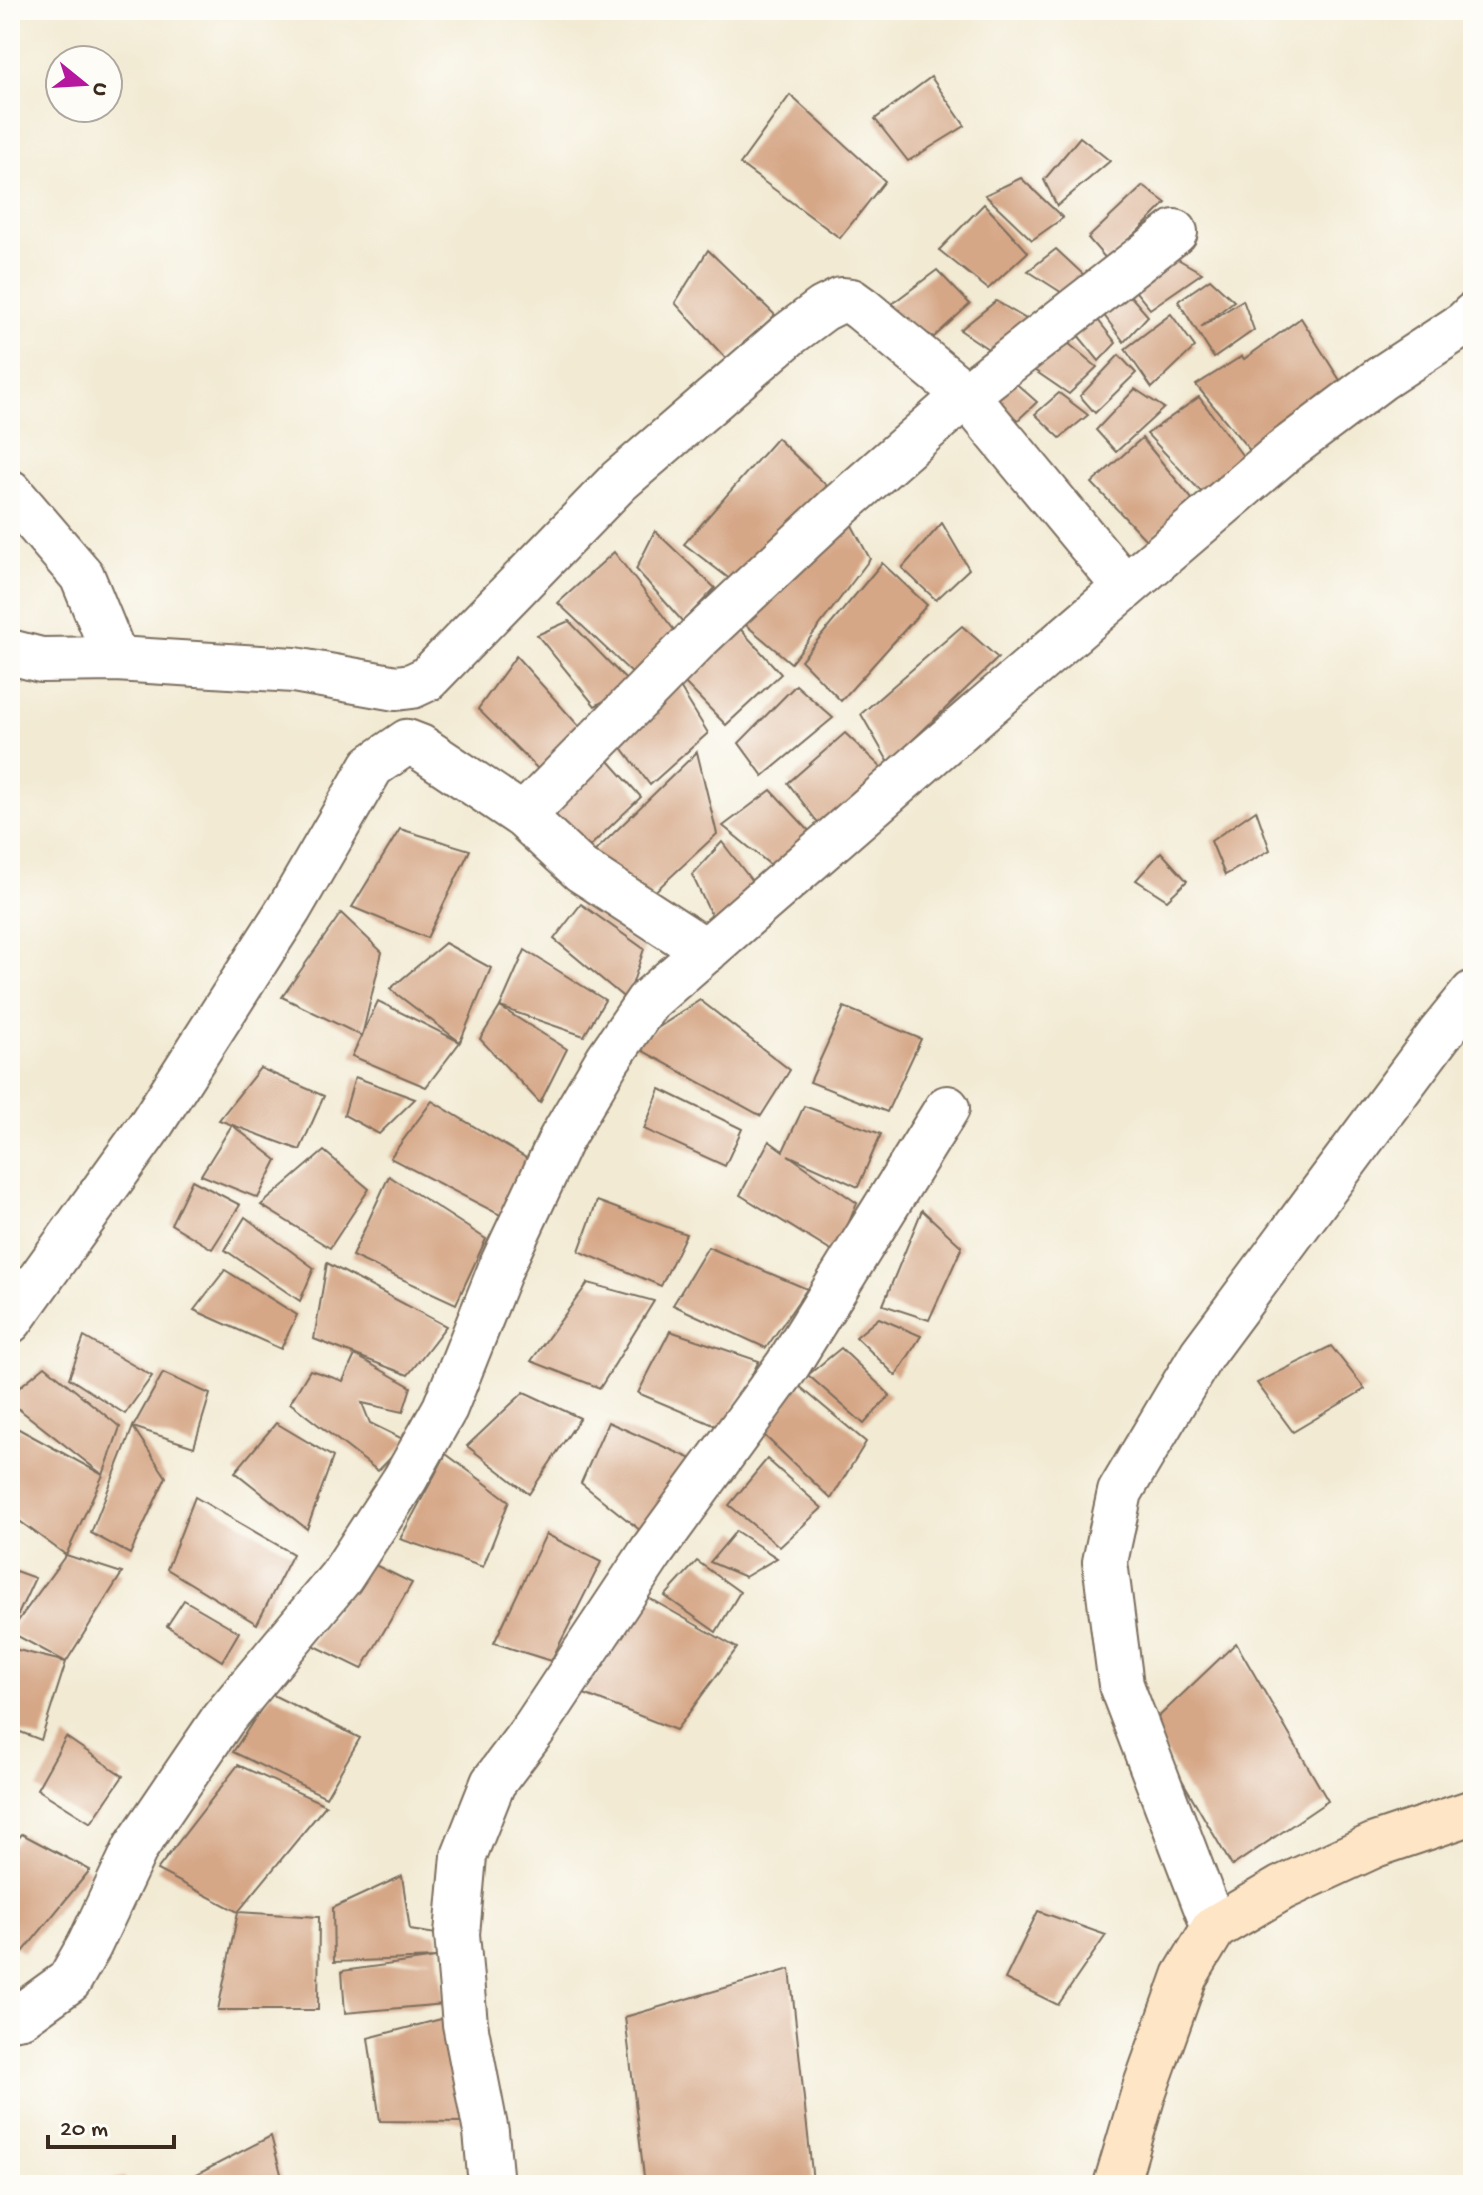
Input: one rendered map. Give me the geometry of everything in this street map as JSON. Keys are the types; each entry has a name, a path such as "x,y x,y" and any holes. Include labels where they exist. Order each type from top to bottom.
{"street":[{"path":"523,816 697,639 837,508 966,395 1175,232"},
{"path":"10,652 41,660 116,659 294,670 396,688 412,686 427,679 619,481 788,335 823,309 841,300 851,301 966,395 1125,587"},
{"path":"10,2017 22,2015 69,1981 136,1847 223,1719 349,1565 405,1479 445,1408 502,1265 561,1139 608,1059 648,1001 1283,452 1380,379 1473,315"},
{"path":"10,492 82,576 116,659"},
{"path":"10,1321 152,1123 289,909 372,766 407,742 427,679"},
{"path":"407,742 420,747 523,816 581,870 706,951"},
{"path":"1214,1928 1121,1685 1105,1562 1120,1492 1202,1354 1429,1047 1473,993"},
{"path":"491,2185 486,2132 465,2024 457,1934 464,1856 493,1783 533,1730 652,1551 787,1366 947,1108"},
{"path":"1116,2185 1145,2088 1185,1976 1214,1928 1282,1888 1362,1851 1473,1812"}],"building":[{"path":"931,77 965,126 908,161 875,119"},
{"path":"790,95 885,181 840,238 740,164"},
{"path":"1080,137 1110,161 1057,206 1044,180"},
{"path":"1021,178 1063,218 1032,240 985,195"},
{"path":"1143,186 1166,203 1108,261 1088,238"},
{"path":"984,204 1028,252 988,289 939,250"},
{"path":"1056,249 1086,277 1067,296 1028,271"},
{"path":"708,250 775,315 727,360 675,303"},
{"path":"1162,250 1202,273 1150,309 1131,286"},
{"path":"937,270 970,304 934,337 885,309"},
{"path":"1210,279 1234,301 1201,327 1243,300 1254,330 1214,358 1178,301"},
{"path":"1120,284 1148,316 1124,342 1100,310"},
{"path":"996,301 1036,325 1000,357 960,330"},
{"path":"1171,314 1195,347 1152,388 1125,349"},
{"path":"1094,315 1116,343 1099,361 1072,328"},
{"path":"1301,318 1341,382 1252,453 1196,385 1242,356 1244,359"},
{"path":"1062,338 1097,367 1069,394 1034,370"},
{"path":"1119,355 1136,373 1095,413 1080,396"},
{"path":"1011,379 1037,402 1018,420 986,398"},
{"path":"1135,389 1164,408 1116,452 1096,430"},
{"path":"1059,393 1088,415 1060,438 1035,414"},
{"path":"1199,397 1245,459 1203,494 1147,434"},
{"path":"777,438 827,486 739,586 684,544"},
{"path":"1142,438 1192,499 1148,542 1092,483"},
{"path":"848,518 870,559 791,663 740,620"},
{"path":"942,523 969,569 936,600 902,568"},
{"path":"655,531 715,588 683,622 636,569"},
{"path":"614,552 681,639 636,677 558,603"},
{"path":"882,563 927,605 841,701 801,660"},
{"path":"569,621 632,686 595,706 537,635"},
{"path":"734,622 781,674 726,725 680,678"},
{"path":"962,626 998,658 889,763 861,714"},
{"path":"516,656 585,733 548,779 478,709"},
{"path":"676,681 708,733 650,785 618,742"},
{"path":"796,685 833,718 763,776 739,743"},
{"path":"845,733 885,771 825,832 788,783"},
{"path":"601,752 641,797 584,852 549,806"},
{"path":"697,752 717,834 649,897 587,859"},
{"path":"771,790 826,849 784,876 723,826"},
{"path":"1256,810 1270,850 1225,875 1211,841"},
{"path":"400,829 470,850 427,938 352,907"},
{"path":"722,842 758,889 715,923 692,875"},
{"path":"1161,852 1187,881 1167,900 1136,880"},
{"path":"581,904 644,949 627,1000 554,939"},
{"path":"341,913 382,952 362,1036 282,997"},
{"path":"445,943 491,968 460,1042 390,989"},
{"path":"525,950 605,1000 584,1036 500,1007"},
{"path":"700,1000 790,1070 761,1116 632,1045"},
{"path":"378,1001 460,1042 426,1087 352,1056"},
{"path":"500,1007 567,1049 540,1103 480,1039"},
{"path":"844,1007 921,1039 887,1112 810,1082"},
{"path":"260,1068 324,1096 300,1150 219,1120"},
{"path":"355,1077 415,1099 379,1134 344,1115"},
{"path":"660,1089 742,1129 725,1166 644,1129"},
{"path":"432,1101 531,1161 504,1217 390,1158"},
{"path":"804,1106 881,1134 858,1187 788,1155 857,1203 836,1254 740,1195 769,1141 783,1151"},
{"path":"232,1125 277,1160 258,1198 201,1175"},
{"path":"324,1151 369,1189 330,1248 261,1205"},
{"path":"389,1176 486,1239 456,1304 352,1256"},
{"path":"192,1180 240,1205 212,1249 171,1224"},
{"path":"597,1201 686,1234 661,1286 579,1251"},
{"path":"922,1210 962,1247 929,1320 883,1305"},
{"path":"245,1217 314,1268 300,1301 225,1250"},
{"path":"708,1247 807,1289 766,1348 673,1305"},
{"path":"327,1263 446,1326 408,1375 314,1339"},
{"path":"225,1270 297,1315 281,1349 194,1310"},
{"path":"588,1283 654,1301 600,1388 531,1361"},
{"path":"879,1318 921,1336 896,1376 856,1337"},
{"path":"670,1331 759,1361 723,1429 638,1393"},
{"path":"84,1337 152,1376 125,1414 69,1378"},
{"path":"1331,1346 1365,1389 1293,1432 1257,1383"},
{"path":"841,1348 890,1395 864,1424 808,1375"},
{"path":"355,1355 411,1387 403,1412 362,1403 370,1423 407,1441 378,1471 290,1403 310,1370 343,1381"},
{"path":"45,1366 120,1427 103,1475 10,1402 10,1395"},
{"path":"163,1373 210,1394 194,1447 133,1427"},
{"path":"798,1385 866,1442 831,1499 764,1435"},
{"path":"524,1392 580,1418 529,1494 467,1446"},
{"path":"608,1422 692,1459 646,1535 581,1483"},
{"path":"276,1423 333,1457 307,1529 235,1472"},
{"path":"133,1427 166,1477 130,1554 91,1533"},
{"path":"17,1428 103,1475 66,1555 10,1514 10,1439"},
{"path":"446,1454 509,1501 483,1567 400,1539"},
{"path":"767,1459 822,1508 780,1547 729,1505"},
{"path":"195,1497 293,1554 257,1624 167,1569"},
{"path":"736,1531 777,1558 745,1577 710,1562"},
{"path":"546,1534 601,1562 551,1661 494,1643"},
{"path":"66,1555 122,1573 66,1662 10,1632"},
{"path":"697,1561 740,1592 716,1632 665,1596"},
{"path":"369,1562 412,1583 362,1669 311,1644"},
{"path":"10,1569 35,1578 10,1632"},
{"path":"647,1597 737,1648 676,1730 584,1694"},
{"path":"184,1600 239,1632 222,1661 167,1626"},
{"path":"1236,1643 1328,1801 1232,1866 1150,1725"},
{"path":"10,1648 66,1662 41,1740 10,1728"},
{"path":"271,1694 360,1738 326,1797 233,1752"},
{"path":"66,1737 123,1776 91,1823 37,1789"},
{"path":"238,1765 326,1805 238,1912 157,1870"},
{"path":"22,1834 90,1870 23,1952 10,1943 10,1848"},
{"path":"402,1876 410,1930 437,1934 444,2004 345,2013 342,1971 436,1958 334,1962 333,1908"},
{"path":"1038,1911 1106,1935 1058,2005 1005,1979"},
{"path":"238,1912 319,1917 318,2010 218,2010"},
{"path":"790,1969 813,2182 800,2185 645,2185 625,2017"},
{"path":"445,2018 463,2122 380,2121 368,2038"},
{"path":"271,2136 284,2185 177,2185"},
{"path":"124,2177 128,2185 91,2185 91,2184"}]}
